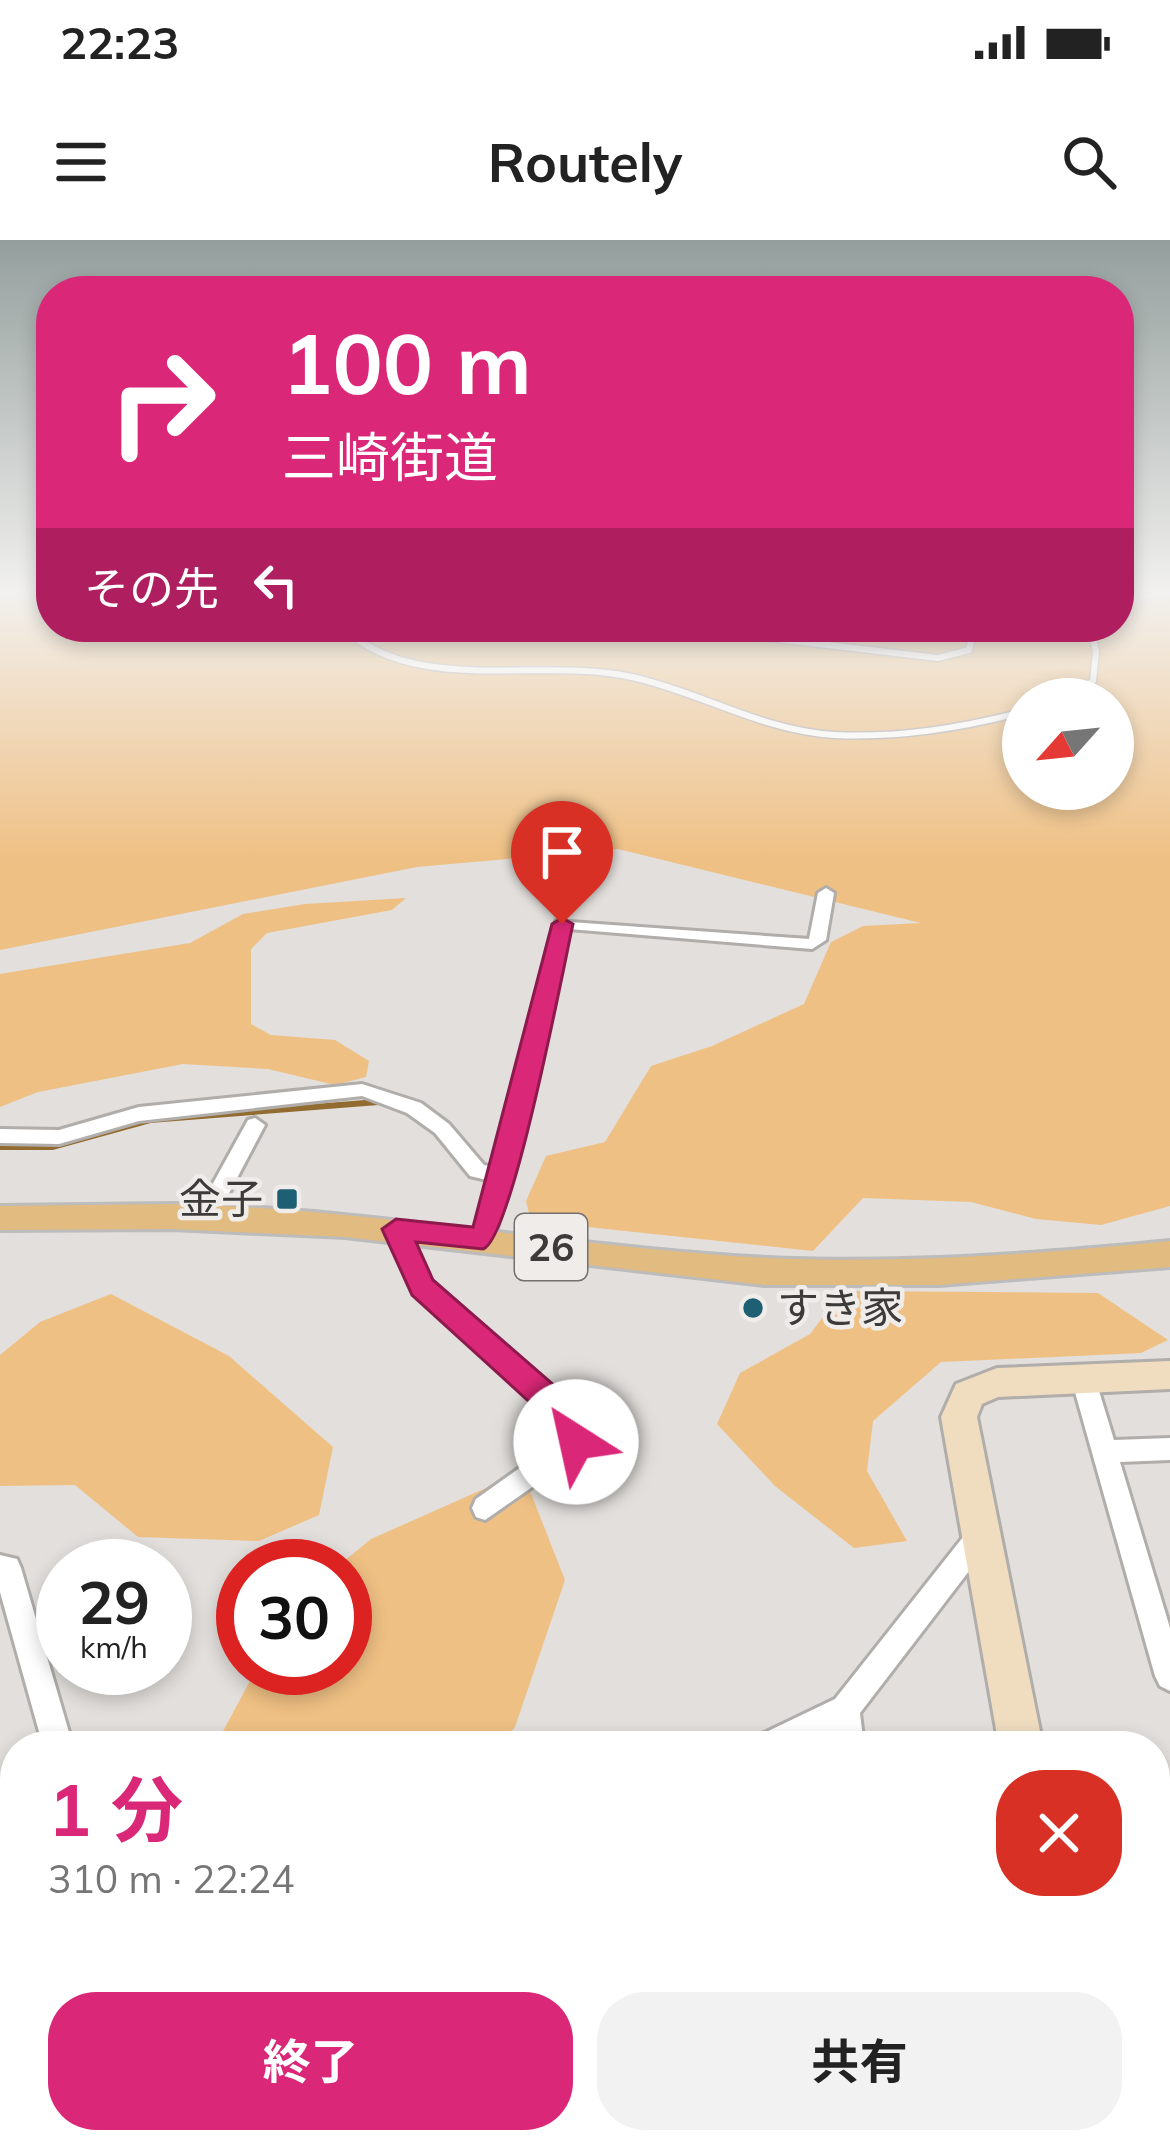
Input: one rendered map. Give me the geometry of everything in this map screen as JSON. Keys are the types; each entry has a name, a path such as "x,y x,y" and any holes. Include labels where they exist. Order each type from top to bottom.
{"main road":[{"name":"26","path":"0,1218 206,1216 483,1238 707,1268 820,1272 1012,1269 1170,1254"},
{"name":"26","path":"1102,1261 1170,1244"}],"street":[{"path":"483,1238 503,1176 562,924 812,944 818,940 826,893"},
{"path":"0,1136 59,1137 139,1114 362,1090 394,1095 429,1115 477,1172 503,1176"},
{"path":"206,1216 255,1125"},
{"path":"396,1229 422,1287 574,1423 576,1442 485,1508"},
{"path":"1018,1731 959,1417 968,1394 997,1383 1170,1375"},
{"path":"1083,1378 1170,1676"},
{"path":"1106,1451 1170,1449"},
{"path":"801,1731 844,1709 984,1531"},
{"path":"0,1568 8,1568 54,1731"},
{"path":"844,1709 848,1731"}],"lane":[{"path":"646,681 788,728 832,735 938,733 1002,717"}],"shaded area":[{"path":"0,681 1002,681 1002,810 1134,810 1134,681 1170,681 1170,1206 1101,1225 1036,1219 971,1202 863,1198 813,1251 531,1221 526,1201 546,1156 605,1142 651,1066 712,1046 804,1004 831,942 863,926 921,923 618,849 417,867 0,950"},
{"path":"406,898 392,910 267,933 251,949 251,1024 271,1035 335,1040 369,1061 366,1077 335,1085 268,1069 183,1064 38,1092 0,1107 0,974 190,943 243,914 305,904"},
{"path":"843,1291 1098,1293 1168,1340 1141,1353 941,1362 873,1421 867,1471 907,1541 854,1548 775,1486 717,1424 740,1373 810,1334"},
{"path":"111,1294 229,1356 333,1447 319,1515 264,1539 138,1537 75,1485 0,1486 0,1355 40,1322"},
{"path":"486,1488 530,1491 565,1580 511,1731 223,1731 242,1695 372,1695 371,1539"}],"waterway":[{"path":"0,1147 52,1147 150,1120 378,1102"}],"place":[{"name":"金子","path":"287,1199"},
{"name":"すき家","path":"753,1308"}],"route":[{"path":"562,924 503,1176 483,1238 396,1229 422,1287 574,1423 576,1442"}]}
